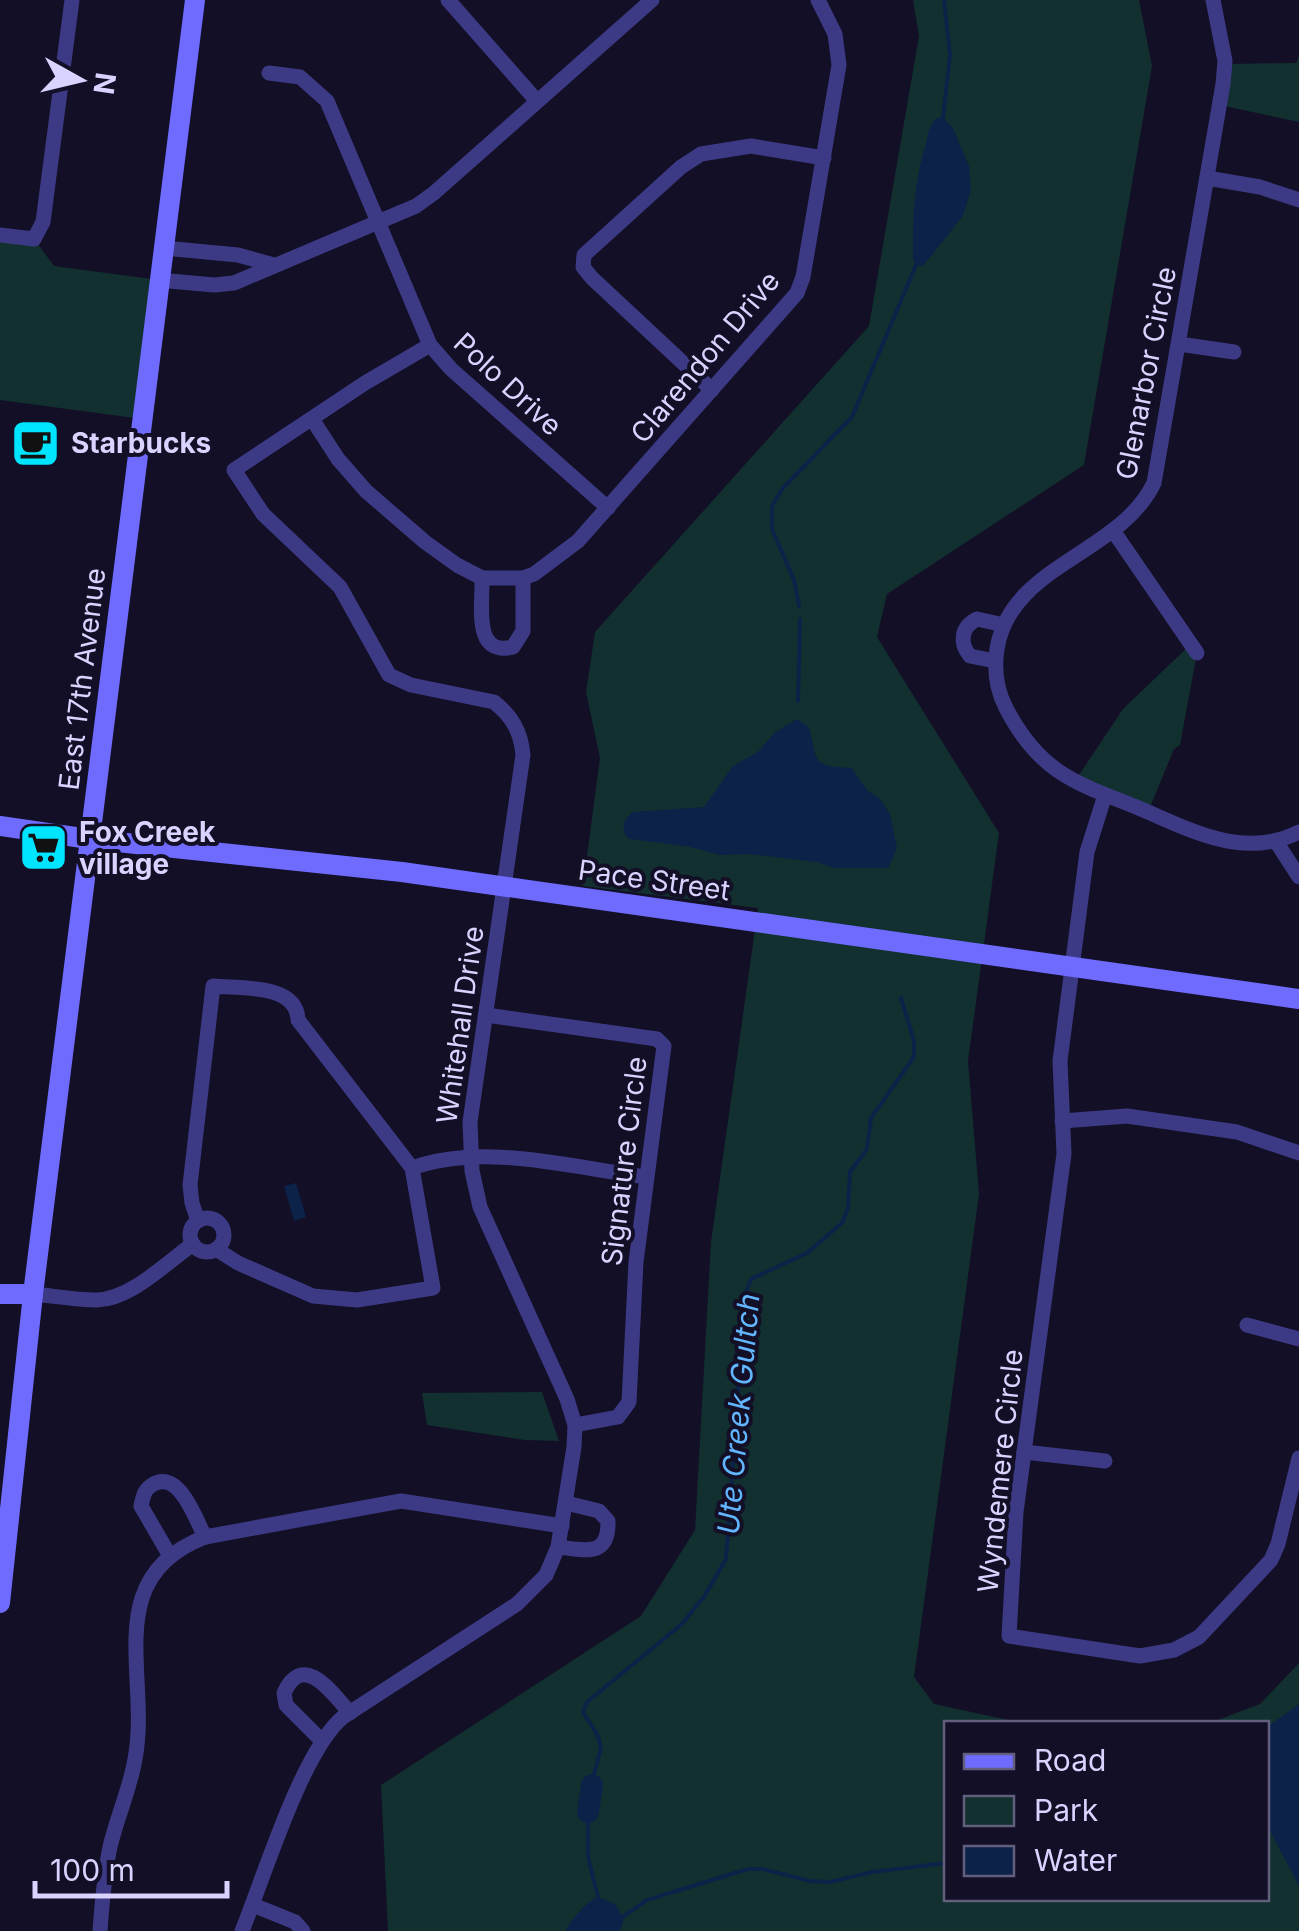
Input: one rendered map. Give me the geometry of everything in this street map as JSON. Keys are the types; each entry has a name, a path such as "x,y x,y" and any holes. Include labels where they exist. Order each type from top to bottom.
{"main road":[{"name":"East 17th Avenue","path":"0,1603 33,1294 195,0"},
{"name":"Pace Street","path":"0,826 504,886 1299,999"},
{"path":"0,1294 33,1294"}],"street":[{"path":"0,235 34,238 43,222 72,0"},
{"path":"448,0 536,100"},
{"path":"160,280 225,284 253,276 416,206 652,0"},
{"name":"Clarendon Drive","path":"524,578 559,558 608,508 797,293 803,277 839,59 835,34 818,0"},
{"name":"Glenarbor Circle","path":"1213,0 1225,61 1154,483 1138,510 1114,532 1038,582 1016,605 1004,625 996,661 1002,701 1032,749 1054,770 1217,840 1256,845 1277,842 1299,832"},
{"name":"Polo Drive","path":"269,72 300,77 324,96 430,345 451,370 608,508"},
{"path":"712,390 592,278 583,267 584,255 700,154 751,146 824,158"},
{"path":"1207,178 1260,187 1299,200"},
{"path":"164,248 238,255 274,265"},
{"path":"1179,344 1234,352"},
{"name":"Whitehall Drive","path":"242,1931 321,1740 350,1712 516,1604 546,1575 558,1547 566,1503 575,1425 567,1399 480,1207 471,1158 470,1122 522,741 512,720 494,702 411,685 389,674 340,586 263,514 234,470 430,345"},
{"path":"312,419 338,460 366,491 426,542 482,578 524,578 523,632 513,647 491,647 483,635 482,578"},
{"path":"1114,532 1198,653"},
{"path":"996,661 970,656 962,644 964,634 967,626 977,620 1004,625"},
{"name":"Wyndemere Circle","path":"1105,795 1087,852 1059,1077 1064,1154 1016,1512 1010,1636 1140,1656 1174,1650 1199,1637 1260,1574 1278,1544 1299,1458"},
{"path":"1277,842 1299,877"},
{"path":"198,1221 190,1185 213,986 280,994 292,1002 298,1020 412,1168 434,1288 357,1300 312,1296 216,1249"},
{"name":"Signature Circle","path":"486,1016 618,1033 662,1043 665,1050 636,1262 628,1402 618,1416 575,1425"},
{"path":"1062,1121 1127,1116 1237,1132 1299,1153"},
{"path":"412,1168 430,1161 502,1158 646,1177"},
{"path":"213,1220 221,1226 224,1236 216,1249 206,1252 193,1244 192,1229 198,1221 213,1220"},
{"path":"33,1294 98,1300 122,1293 193,1244"},
{"path":"1248,1325 1299,1339"},
{"path":"1024,1452 1105,1461"},
{"path":"170,1556 141,1506 144,1492 154,1483 176,1486 206,1536"},
{"path":"100,1931 107,1860 136,1752 136,1617 146,1586 170,1556 185,1544 206,1536 400,1501 562,1526"},
{"path":"558,1547 596,1550 608,1534 608,1521 600,1511 566,1503"},
{"path":"321,1740 286,1705 284,1693 292,1680 303,1675 316,1678 350,1712"},
{"path":"252,1905 295,1922 303,1931"}],"green space":[{"path":"913,0 1139,0 1152,66 1084,465 887,594 877,637 999,833 968,1061 979,1194 914,1677 934,1704 1014,1721 944,1721 944,1901 1269,1901 1269,1721 1215,1721 1260,1704 1299,1663 1299,1931 388,1931 381,1785 641,1616 695,1530 711,1242 758,908 583,886 600,758 586,692 595,632 869,326 919,36"},
{"path":"1299,56 1299,122 1220,105 1224,64 1296,63"},
{"path":"0,235 34,239 54,266 159,280 142,419 0,400"},
{"path":"1191,644 1197,653 1180,745 1174,749 1148,812 1075,781 1123,709"},
{"path":"542,1392 559,1441 525,1440 427,1425 422,1393"}],"water":[{"path":"937,118 943,118 953,128 969,166 971,190 963,216 923,266 916,265 913,259 915,202 929,131"},
{"path":"797,719 809,727 818,760 829,766 852,768 890,814 897,848 888,868 835,868 749,854 720,855 625,835 623,823 632,812 704,807 733,766 758,752 774,733"},
{"path":"296,1183 306,1217 294,1221 284,1186"},
{"path":"1299,1704 1299,1886 1269,1829 1269,1726"},
{"path":"598,1897 615,1904 624,1918 620,1931 566,1931 579,1911"}],"waterway":[{"name":"Ute Creek Gultch","path":"943,118 950,55 944,0"},
{"name":"Ute Creek Gultch","path":"799,606 794,580 772,529 772,506 783,488 852,417 916,265"},
{"path":"798,701 800,619"},
{"name":"Ute Creek Gultch","path":"593,1778 601,1748 583,1712 587,1702 682,1624 726,1559 745,1294 751,1279 807,1253 842,1223 848,1208 850,1172 867,1149 871,1118 914,1057 914,1041 901,998"},
{"name":"Ute Creek Gultch","path":"588,1812 592,1785"},
{"name":"Ute Creek Gultch","path":"588,1818 588,1857 598,1897"},
{"path":"624,1916 647,1900 748,1869 830,1882 872,1872 944,1863"}],"place":[{"name":"Starbucks","path":"36,443"},
{"name":"Fox Creek village","path":"44,848"}]}
